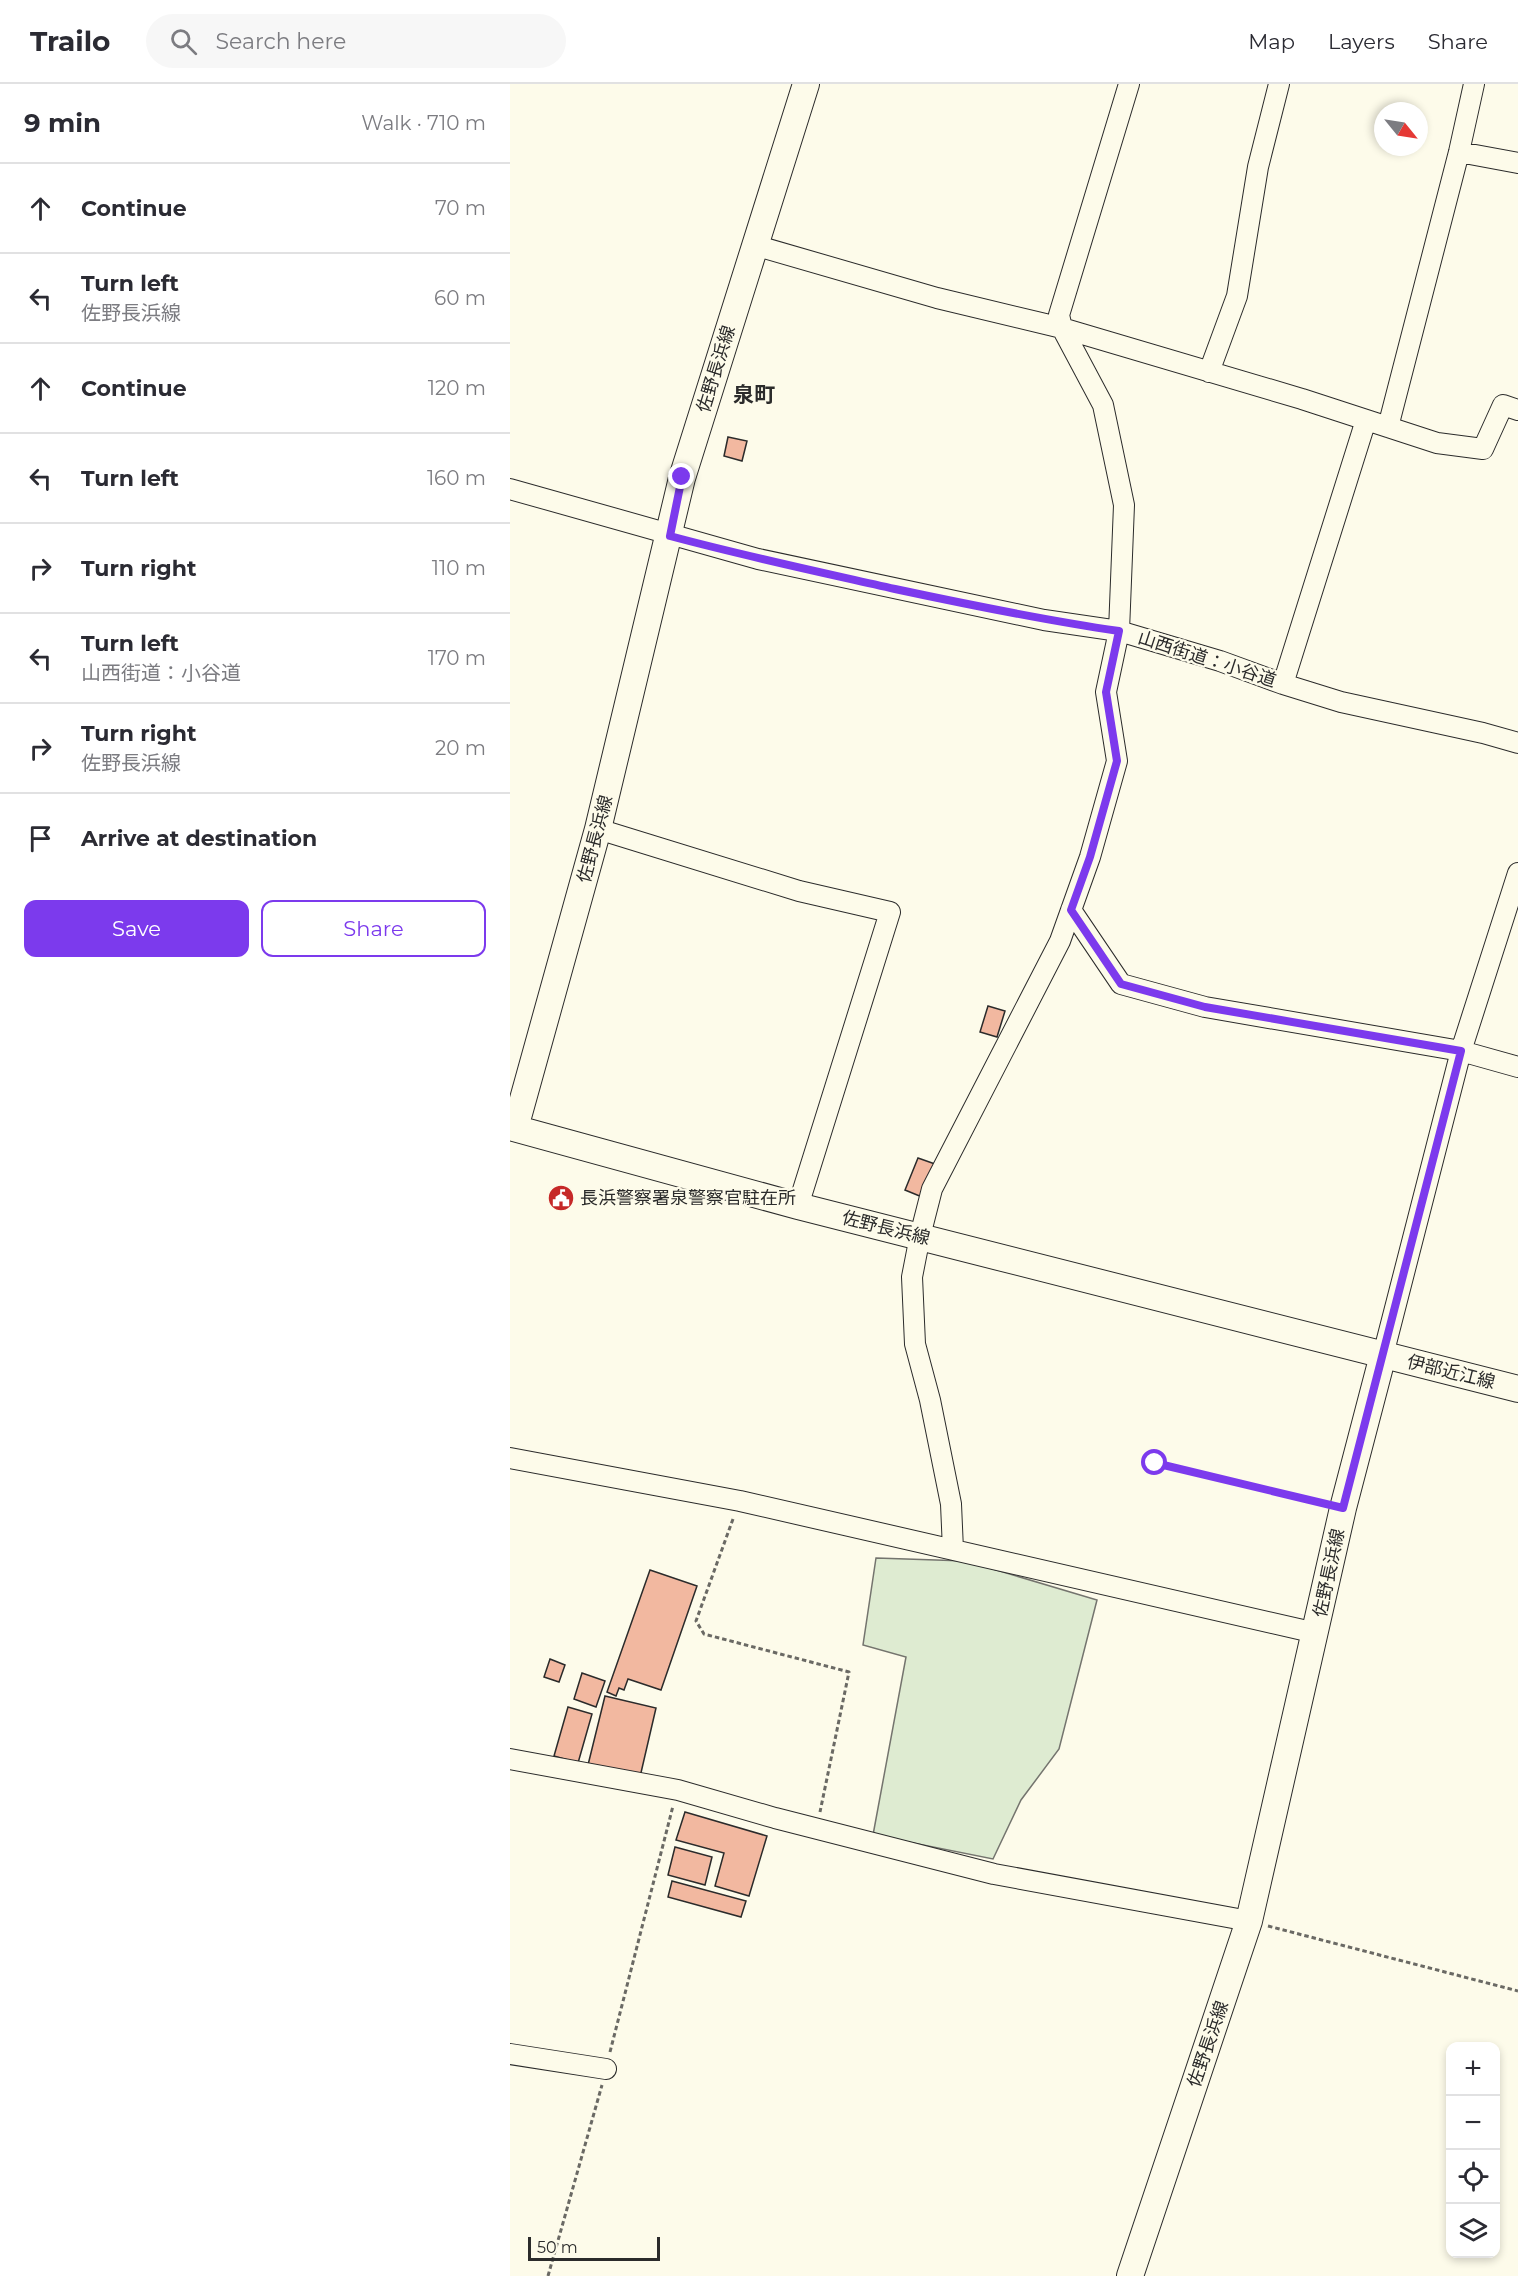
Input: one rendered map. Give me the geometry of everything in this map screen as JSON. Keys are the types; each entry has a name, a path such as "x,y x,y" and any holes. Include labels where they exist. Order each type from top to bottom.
{"main road":[{"name":"佐野長浜線","path":"806,84 682,477 670,536 598,829 512,1133 1383,1355 1343,1508 1249,1921 1130,2276"},
{"name":"伊部近江線","path":"1383,1355 1518,1389"}],"street":[{"path":"953,1550 951,1504 930,1400 915,1344 912,1277 932,1189 1060,941 1090,857 1117,761 1106,692 1119,631 1124,505 1103,405 1062,328 1059,315 1130,84"},
{"path":"1209,372 1237,296 1258,168 1279,84"},
{"path":"1388,427 1459,152 1474,84"},
{"path":"1459,152 1518,164"},
{"path":"754,246 937,298 1062,328 1437,443 1483,449 1503,405 1518,410"},
{"path":"1283,684 1366,420"},
{"name":"山西街道：小谷道","path":"510,489 758,559 973,606 1044,620 1119,631 1220,661 1341,702 1483,733 1518,743"},
{"path":"598,829 799,891 890,912 798,1206"},
{"path":"1383,1355 1461,1051 1518,873"},
{"path":"1071,910 1121,984 1205,1007 1461,1051 1518,1067"},
{"path":"510,1458 740,1501 1316,1633"},
{"path":"510,1759 678,1790 817,1829 994,1874 1249,1921"},
{"path":"510,2054 606,2069"}],"path":[{"path":"1155,1463 1343,1508"},
{"path":"740,1501 696,1621 704,1634 849,1672 817,1829"},
{"path":"548,2276 606,2069 678,1790"},
{"path":"1249,1921 1518,1991"}],"green space":[{"path":"876,1558 966,1561 1097,1600 1059,1749 1021,1800 993,1859 873,1835 906,1657 863,1645"}],"building":[{"path":"728,437 747,441 742,461 724,456"},
{"path":"988,1006 1005,1011 997,1037 980,1032"},
{"path":"918,1158 935,1164 922,1197 905,1190"},
{"path":"650,1570 697,1586 661,1690 628,1679 624,1690 619,1688 616,1696 607,1692"},
{"path":"550,1659 565,1665 559,1682 544,1677"},
{"path":"582,1673 605,1681 596,1707 574,1699"},
{"path":"605,1696 656,1708 640,1777 588,1765"},
{"path":"568,1707 592,1714 578,1763 554,1756"},
{"path":"685,1812 767,1836 749,1896 715,1886 724,1853 676,1840"},
{"path":"675,1847 712,1857 705,1885 668,1875"},
{"path":"672,1881 746,1901 741,1917 668,1897"}],"place":[{"name":"長浜警察署泉警察官駐在所","path":"561,1198"}],"district":[{"name":"泉町","path":"754,394"}],"route":[{"path":"682,477 670,536 758,559 985,608 1044,620 1119,631 1106,692 1117,761 1090,857 1071,910 1121,984 1205,1007 1461,1051 1343,1508 1155,1463"}]}
